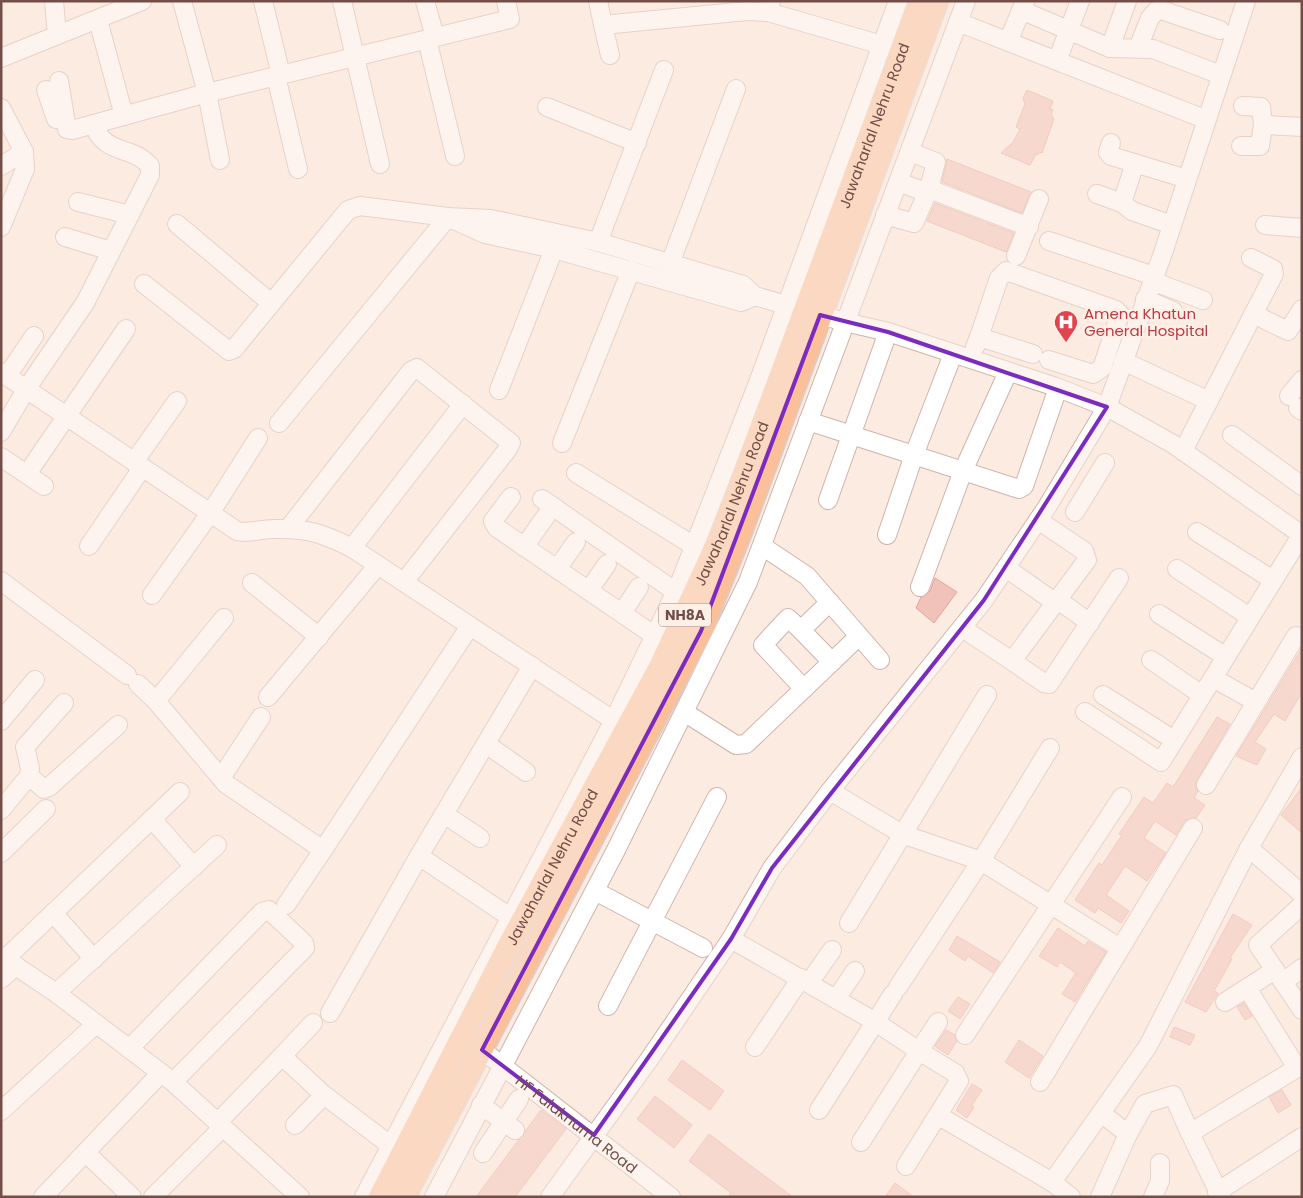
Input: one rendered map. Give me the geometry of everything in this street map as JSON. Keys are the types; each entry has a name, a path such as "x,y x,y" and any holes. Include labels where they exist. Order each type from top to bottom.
{"main road":[{"name":"Jawaharlal Nehru Road","path":"383,1193 620,725 679,630 722,533 803,310 920,1"},
{"name":"Jawaharlal Nehru Road","path":"383,1193 482,1050 701,631 740,534 803,310 937,1"}],"street":[{"path":"54,1 57,35"},
{"path":"1,58 142,1"},
{"path":"182,1 207,94 220,160"},
{"path":"263,1 298,169"},
{"path":"342,1 380,164"},
{"path":"425,1 455,156"},
{"path":"53,85 67,129 510,19 506,1"},
{"path":"598,1 610,55"},
{"path":"383,1193 390,1145 510,917 620,725 655,636 676,592 694,546 803,310 882,45 898,1"},
{"path":"434,1197 595,891 748,582 966,1"},
{"path":"1057,61 1080,1"},
{"path":"1110,48 1127,1 1150,18"},
{"path":"550,1197 732,938 772,868 830,791 962,628 1006,568 1038,520 1110,399 1172,224 1246,1"},
{"path":"1008,42 1023,6 1069,30 1110,48 1153,49 1213,72"},
{"path":"603,25 747,11 769,7 882,45"},
{"path":"1138,48 1150,18 1156,11 1162,10 1220,30"},
{"path":"98,20 124,116"},
{"path":"958,22 1196,116"},
{"path":"598,242 664,70"},
{"path":"670,264 736,89"},
{"path":"1241,146 1260,146 1263,125 1261,106 1243,106"},
{"path":"547,107 637,143"},
{"path":"1,108 24,152 25,169 1,227"},
{"path":"1,432 27,388 85,303 150,175 150,166 142,158 105,144 97,134 93,124"},
{"path":"1263,125 1302,127"},
{"path":"1111,143 1109,155 1187,179"},
{"path":"1,166 24,152"},
{"path":"885,215 914,223 929,189 936,162 910,152"},
{"path":"1122,203 1135,163"},
{"path":"898,182 920,190 929,189 1029,228"},
{"path":"1097,194 1122,203 1132,211 1172,224"},
{"path":"1016,256 1029,228 1039,199"},
{"path":"78,202 130,215"},
{"path":"144,284 229,351 234,349 348,210 360,206 448,217 491,219 598,242 743,285 755,296 844,322 888,332 1058,388 1110,399 1302,534 1160,762 1085,712"},
{"path":"448,217 485,234 554,249 741,302 755,296"},
{"path":"278,423 448,217"},
{"path":"177,224 271,303"},
{"path":"1265,225 1302,228"},
{"path":"65,237 111,251"},
{"path":"1049,241 1153,278 1203,300"},
{"path":"499,390 554,249"},
{"path":"1183,451 1275,272 1270,267 1251,258"},
{"path":"562,443 631,270"},
{"path":"971,359 999,278 1006,271 1118,312 1120,317 1102,368 1093,374 979,337"},
{"path":"1045,276 1173,311"},
{"path":"1254,314 1288,331 1302,309"},
{"path":"27,474 126,329"},
{"path":"828,500 888,332"},
{"path":"54,349 29,333 4,373 240,532 288,529 314,531 352,548 620,725"},
{"path":"886,535 914,455 953,354"},
{"path":"1123,360 1209,400"},
{"path":"288,529 413,369 417,368 508,439 510,446 404,582"},
{"path":"920,587 963,471 1008,372"},
{"path":"1098,372 1110,399"},
{"path":"1296,405 1302,380"},
{"path":"808,421 1019,490 1023,488 1058,388"},
{"path":"89,546 177,402"},
{"path":"352,548 463,404"},
{"path":"1232,435 1302,486"},
{"path":"152,595 211,512 258,438"},
{"path":"1,456 44,486"},
{"path":"1075,512 1105,463"},
{"path":"576,473 694,546"},
{"path":"1064,477 1088,491"},
{"path":"511,497 495,518 494,525 655,636"},
{"path":"524,546 544,508 676,592"},
{"path":"1012,660 1082,569 1087,555 1038,520"},
{"path":"1197,532 1273,580"},
{"path":"557,569 576,542"},
{"path":"762,546 807,576 880,660"},
{"path":"589,590 607,564"},
{"path":"268,697 378,565"},
{"path":"1006,568 1090,623"},
{"path":"1177,569 1250,617"},
{"path":"962,628 1044,683 1049,684 1120,578"},
{"path":"1,580 133,680 156,701 233,790 323,850"},
{"path":"252,583 319,636"},
{"path":"622,613 639,587"},
{"path":"801,630 830,602"},
{"path":"1159,614 1226,657"},
{"path":"156,701 224,618"},
{"path":"804,689 763,646 788,618 832,662"},
{"path":"286,905 470,626"},
{"path":"684,712 741,746 746,744 859,636"},
{"path":"1206,785 1296,636 1302,638"},
{"path":"1151,660 1202,695"},
{"path":"330,1013 419,856 532,666"},
{"path":"1213,678 1256,702"},
{"path":"1,721 36,680"},
{"path":"849,923 987,694"},
{"path":"1104,695 1174,740"},
{"path":"1,810 29,776 30,768 25,748 64,704"},
{"path":"221,778 261,717"},
{"path":"29,776 42,787 49,787 118,725"},
{"path":"486,744 526,772"},
{"path":"819,1110 874,1022 981,861 1050,748"},
{"path":"1052,1182 1148,1046 1249,848 1302,757"},
{"path":"830,791 902,834 981,861 1120,948"},
{"path":"1,979 7,960 180,792"},
{"path":"608,1006 717,797"},
{"path":"965,1035 1122,797"},
{"path":"1,853 46,809"},
{"path":"444,814 480,838"},
{"path":"152,819 194,867"},
{"path":"1040,1082 1193,828"},
{"path":"56,994 217,845"},
{"path":"1249,848 1302,894"},
{"path":"419,856 510,917"},
{"path":"595,891 703,948"},
{"path":"1302,905 1259,943 1260,949 1302,1010"},
{"path":"42,1197 86,1152 305,948 304,943 269,910 262,912 129,1049"},
{"path":"53,914 94,959"},
{"path":"732,938 874,1022 958,1077 957,1085 939,1116 906,1166"},
{"path":"754,1047 805,980 832,950"},
{"path":"7,960 167,1077 300,1197"},
{"path":"1225,1002 1247,988 1302,968"},
{"path":"836,999 855,971"},
{"path":"1190,1133 1299,1066 1247,988"},
{"path":"861,1142 938,1022"},
{"path":"153,1197 313,1023"},
{"path":"1,1111 96,1024"},
{"name":"HF Falaknuma Road","path":"482,1050 594,1135 671,1197"},
{"path":"282,1056 324,1095 390,1145"},
{"path":"1100,1197 1128,1134 1145,1104 1171,1094 1176,1097 1190,1133 1219,1194 1302,1137"},
{"path":"295,1125 324,1095"},
{"path":"483,1153 509,1126 519,1099"},
{"path":"481,1105 509,1126"},
{"path":"1101,1113 1128,1134"},
{"path":"939,1116 1052,1182 1072,1197"},
{"path":"86,1152 132,1197"},
{"path":"1152,1197 1160,1181 1160,1163"}],"highlighted area":[{"path":"820,315 888,332 1107,407 984,600 772,868 731,939 594,1135 482,1050 701,631"}],"building":[{"path":"1027,90 1053,101 1050,109 1053,110 1051,114 1054,119 1042,153 1036,154 1030,165 1001,153 1013,142 1020,129 1016,127 1025,104 1023,98"},
{"path":"947,159 1031,192 1022,213 942,182"},
{"path":"935,203 1014,233 1006,252 927,221"},
{"path":"935,578 957,592 934,623 916,608 921,597 930,591"},
{"path":"1302,648 1302,692 1285,721 1274,714 1255,742 1266,749 1257,765 1236,756"},
{"path":"1217,717 1230,724 1195,785 1198,791 1194,798 1205,805 1196,818 1188,819 1184,822 1176,835 1155,821 1144,838 1166,853 1147,881 1125,866 1106,895 1129,911 1121,923 1098,908 1095,913 1075,900 1099,863 1102,865 1122,835 1119,834 1144,797 1153,803 1167,783 1173,787"},
{"path":"1302,787 1302,833 1281,815"},
{"path":"1233,914 1252,925 1230,958 1232,959 1214,991 1218,993 1206,1012 1185,1002"},
{"path":"1058,928 1085,946 1088,941 1106,952 1075,1002 1062,994 1076,973 1060,962 1057,967 1039,956"},
{"path":"957,936 1000,962 993,973 968,956 965,961 949,950"},
{"path":"958,997 970,1004 960,1019 948,1011"},
{"path":"1244,1003 1252,1016 1245,1020 1237,1007"},
{"path":"1174,1027 1195,1035 1190,1045 1170,1037"},
{"path":"946,1030 955,1035 957,1041 948,1055 935,1046"},
{"path":"1019,1040 1043,1056 1029,1078 1005,1062"},
{"path":"682,1060 724,1091 710,1110 668,1080"},
{"path":"972,1084 982,1090 972,1105 974,1107 967,1118 956,1110"},
{"path":"1282,1090 1291,1105 1278,1113 1269,1097"},
{"path":"655,1096 692,1125 674,1148 637,1119"},
{"path":"541,1110 566,1129 515,1197 476,1197"},
{"path":"709,1134 793,1197 728,1197 731,1193 689,1161"},
{"path":"895,1183 914,1197 885,1197"}],"place":[{"name":"Amena Khatun General Hospital","path":"1066,343"}]}
